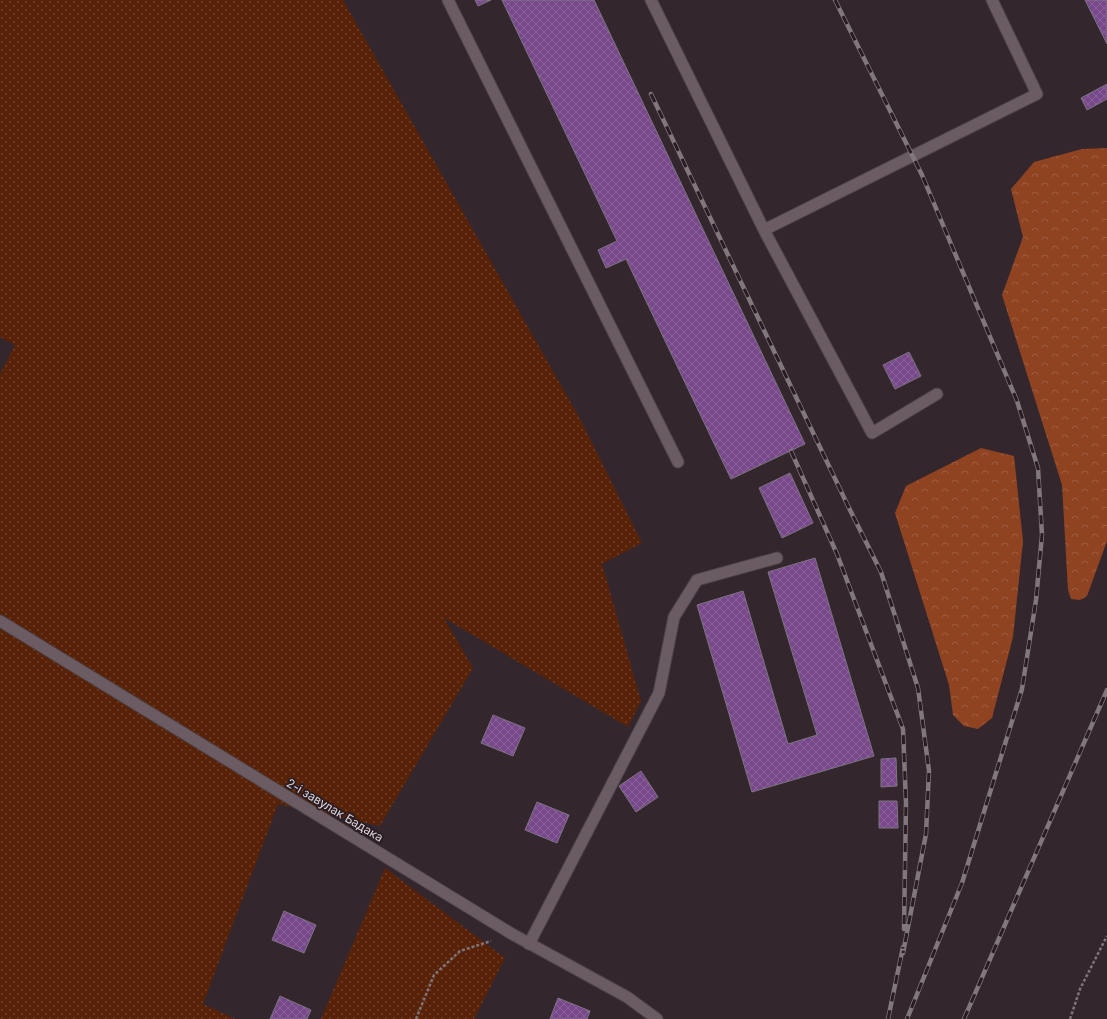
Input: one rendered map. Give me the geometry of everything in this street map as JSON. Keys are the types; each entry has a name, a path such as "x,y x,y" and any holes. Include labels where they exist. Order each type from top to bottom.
{"street":[{"path":"448,0 678,462"},
{"path":"651,0 764,230 872,433 937,394"},
{"path":"764,230 1037,94 992,0"},
{"path":"529,944 659,693 674,617 697,580 777,558"},
{"name":"2-і завулак Бадака","path":"0,621 512,934 627,997 657,1019"}],"path":[{"path":"416,1019 434,975 460,951 512,934"},
{"path":"1070,1019 1080,989 1107,936"}],"shaded area":[{"path":"0,0 343,0 580,419 642,543 602,564 641,701 628,727 444,618 473,668 380,826 278,804 203,1004 235,1019 0,1019 0,374 15,345 0,337"},
{"path":"385,868 505,958 474,1019 321,1019"}],"green space":[{"path":"1107,148 1107,541 1087,596 1080,600 1071,599 1068,590 1062,485 1002,295 1023,237 1011,189 1034,162 1082,149"},
{"path":"981,448 1014,456 1023,541 1013,637 992,718 978,729 964,726 953,715 949,685 895,513 906,486"}],"building":[{"path":"475,0 491,0 478,6"},
{"path":"502,0 594,0 805,444 731,479 626,259 606,268 598,250 617,241"},
{"path":"1085,0 1107,0 1107,44"},
{"path":"1107,84 1107,99 1087,110 1081,98"},
{"path":"909,352 921,376 895,389 883,365"},
{"path":"790,473 813,523 782,538 759,488"},
{"path":"815,558 874,756 752,792 697,605 743,591 788,744 817,735 768,572"},
{"path":"493,715 525,728 513,756 481,743"},
{"path":"896,758 897,786 881,787 881,759"},
{"path":"641,771 658,797 636,812 619,786"},
{"path":"879,801 897,801 898,828 879,828"},
{"path":"537,802 569,815 557,843 525,830"},
{"path":"284,911 316,925 304,953 272,940"},
{"path":"280,996 311,1010 307,1019 270,1019"},
{"path":"558,998 590,1011 587,1019 550,1019"}],"railway":[{"path":"835,0 922,175 1017,401 1038,468 1042,535 1036,600 1022,689 962,883 907,1019"},
{"path":"651,94 881,572 918,688 929,771 926,834 903,953"},
{"path":"791,451 837,554 903,729 906,803 904,929"},
{"path":"964,1019 1107,690"},
{"path":"888,1019 903,947"}]}
